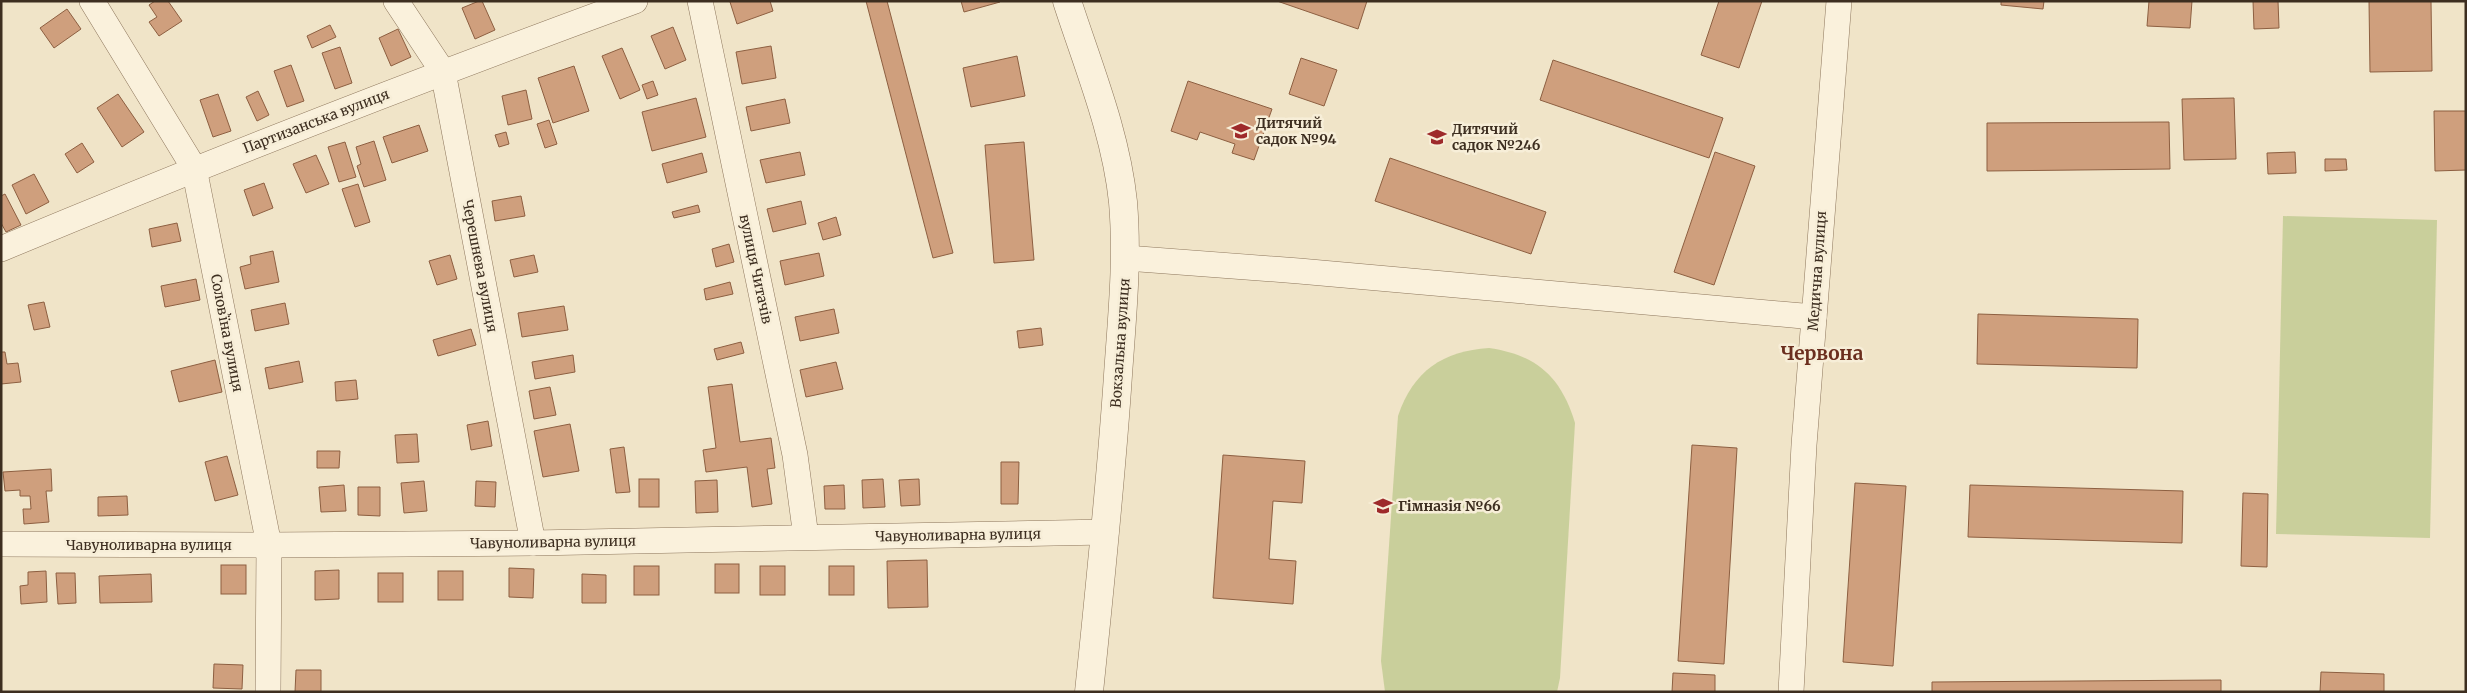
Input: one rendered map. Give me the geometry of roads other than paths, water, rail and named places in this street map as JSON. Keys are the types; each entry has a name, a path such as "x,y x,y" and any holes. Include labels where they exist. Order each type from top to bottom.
{"street":[{"name":"Соловʼїна вулиця","path":"92,1 194,168 269,545 268,692"},
{"name":"Черешнева вулиця","path":"396,1 443,72 533,543"},
{"name":"Партизанська вулиця","path":"1,249 194,168 443,72 635,1"},
{"name":"вулиця Читачів","path":"700,1 795,455 806,537"},
{"name":"Вокзальна вулиця","path":"1067,1 1105,117 1115,156 1122,200 1126,258 1106,532 1088,692"},
{"name":"Медична вулиця","path":"1791,692 1804,445 1838,1"},
{"path":"1126,258 1299,271 1814,318"},
{"name":"Чавуноливарна вулиця","path":"1,544 269,545 533,543 1106,532"}],"place":[{"name":"Дитячий садок №94","path":"1241,131"},
{"name":"Дитячий садок №246","path":"1437,137"},
{"name":"Гімназія №66","path":"1383,506"}],"district":[{"name":"Червона","path":"1822,353"}]}
